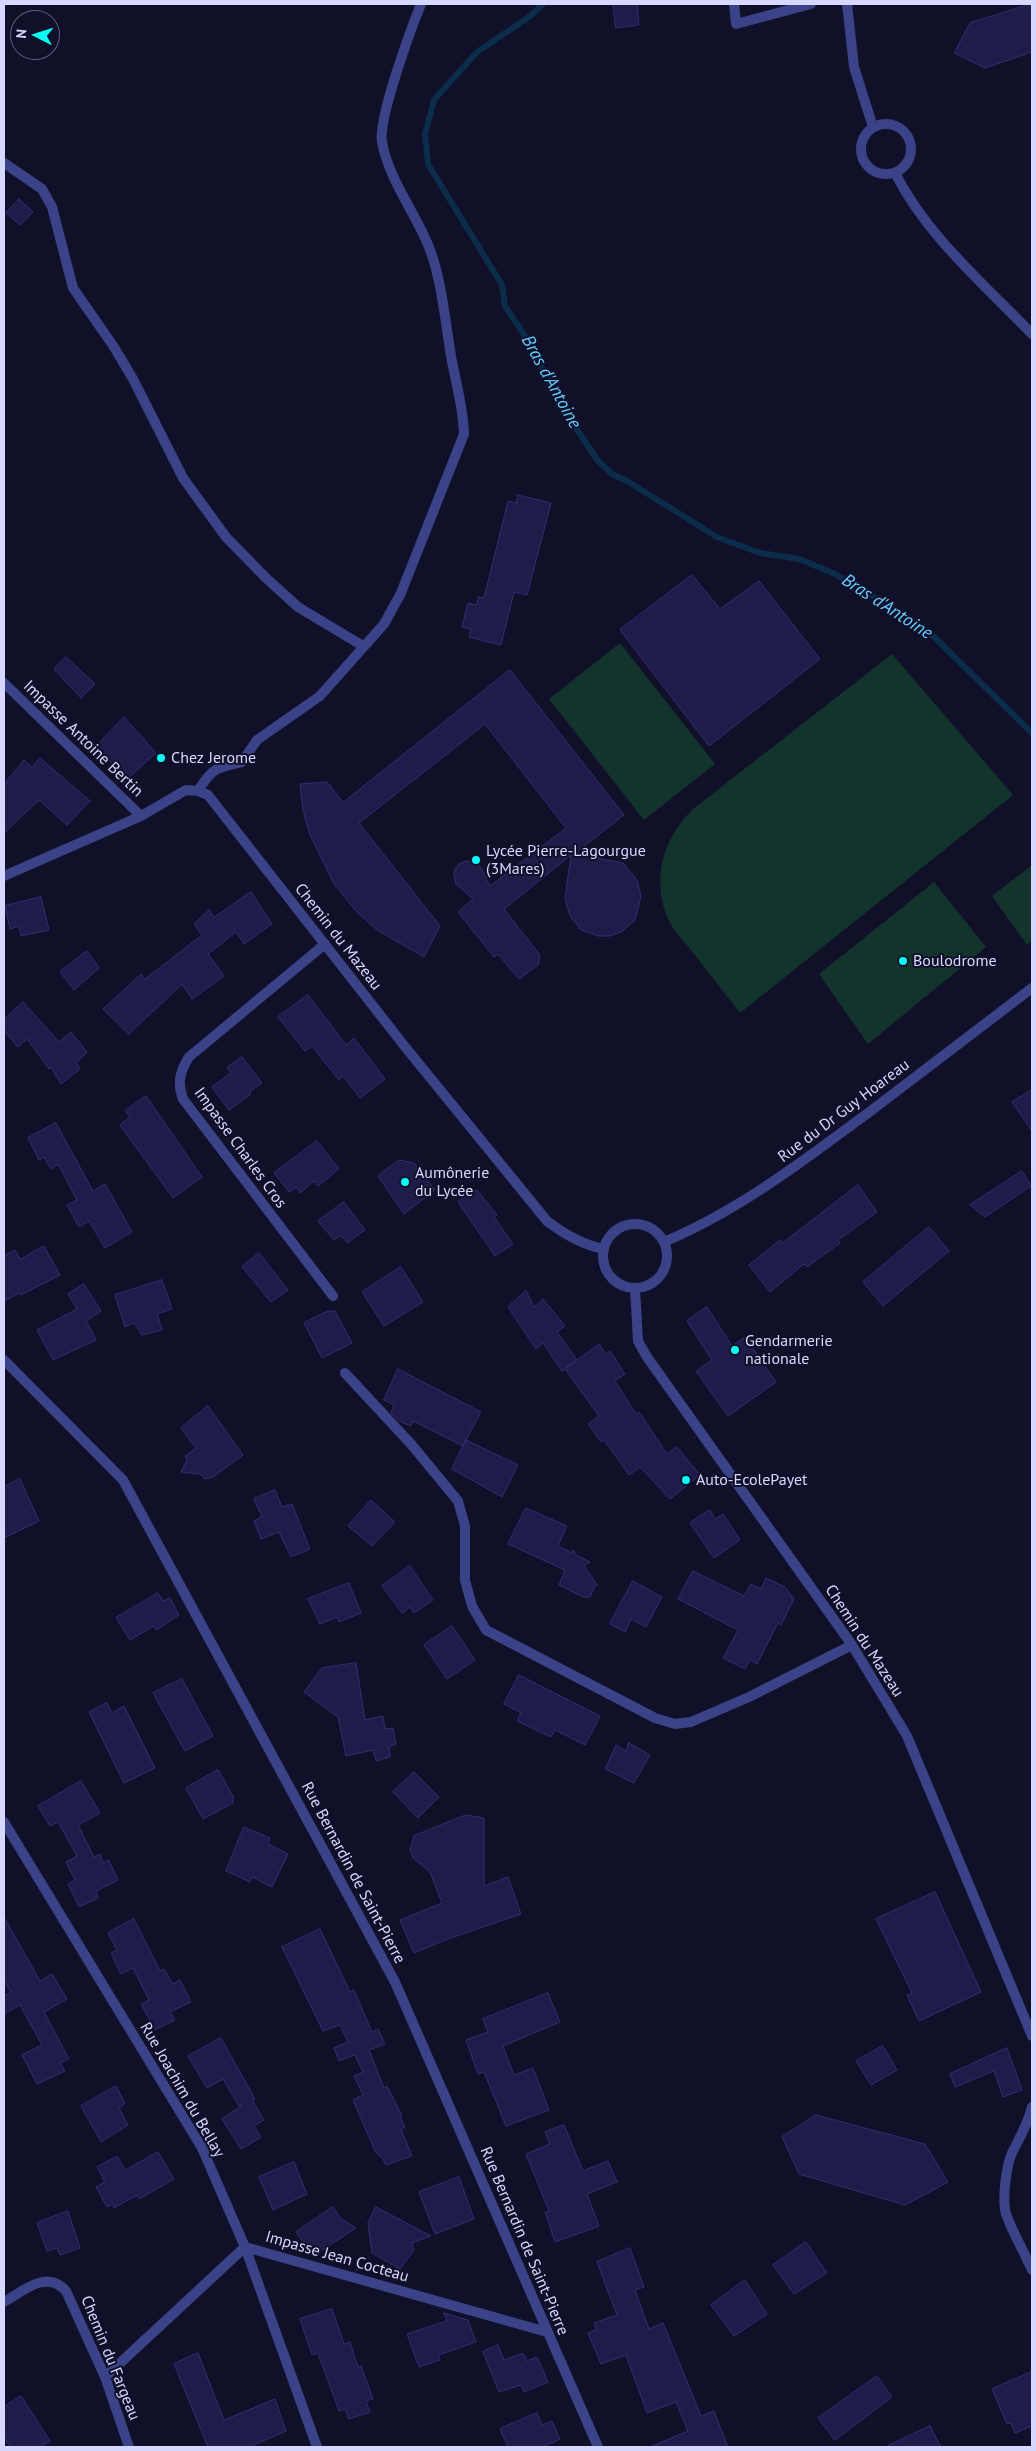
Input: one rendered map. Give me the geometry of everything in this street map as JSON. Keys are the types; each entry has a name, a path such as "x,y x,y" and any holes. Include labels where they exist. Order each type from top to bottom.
{"street":[{"path":"4,876 141,816 186,790 198,791 205,779 218,767 242,762 257,740 320,696 384,624 401,593 464,434 463,406 453,366 438,280 426,239 408,208 382,141 386,114 421,4"},
{"path":"734,4 736,24 811,4"},
{"path":"847,4 854,67 873,127"},
{"path":"886,123 894,124 901,128 910,141 910,158 906,165 895,173 883,174 874,172 862,160 861,143 864,135 873,127 886,123"},
{"path":"4,163 42,189 52,207 73,288 133,379 183,478 226,537 298,607 363,646"},
{"path":"895,173 904,191 935,235 1032,334"},
{"name":"Impasse Antoine Bertin","path":"4,683 141,816"},
{"name":"Chemin du Mazeau","path":"198,791 208,795 218,807 406,1048 547,1221 564,1235 604,1249"},
{"name":"Impasse Charles Cros","path":"325,944 189,1057 182,1067 180,1089 183,1099 333,1296"},
{"name":"Rue du Dr Guy Hoareau","path":"664,1242 688,1232 758,1192 810,1156 1032,988"},
{"path":"632,1224 648,1226 664,1242 667,1260 659,1277 652,1283 635,1288 626,1286 610,1276 605,1267 604,1249 608,1239 615,1231 632,1224"},
{"name":"Chemin du Mazeau","path":"635,1288 638,1341 647,1357 852,1645 907,1736 1032,2036"},
{"name":"Rue Bernardin de Saint-Pierre","path":"4,1360 124,1480 395,1982 546,2332 598,2447"},
{"path":"345,1373 411,1444 458,1501 465,1526 465,1580 472,1606 486,1630 655,1718 675,1724 691,1722 749,1697 852,1645"},
{"name":"Rue Joachim du Bellay","path":"4,1822 202,2148 245,2247 317,2447"},
{"path":"1032,2107 1023,2135 1012,2154 1006,2173 1006,2212 1032,2270"},
{"name":"Impasse Jean Cocteau","path":"105,2377 245,2247 546,2332"},
{"name":"Chemin du Fargeau","path":"4,2302 38,2282 53,2281 60,2284 66,2291 105,2377 129,2447"}],"green space":[{"path":"620,643 715,764 644,820 549,699"},
{"path":"892,654 1013,795 740,1013 669,921 661,891 663,861 667,847 682,821 693,809"},
{"path":"1032,865 1032,941 1027,945 992,896"},
{"name":"Boulodrome","path":"934,882 986,947 868,1044 819,974"}],"building":[{"path":"613,4 637,4 639,25 616,28"},
{"path":"1032,4 1032,52 985,68 954,53 970,23"},
{"path":"19,199 33,212 20,225 6,213"},
{"path":"518,495 551,503 527,595 514,592 501,645 469,637 471,629 462,627 468,603 477,605 478,597 484,598 508,501 516,503"},
{"path":"692,575 720,609 759,581 820,659 709,746 620,630"},
{"path":"66,657 95,684 81,698 54,669"},
{"path":"510,670 624,815 574,854 623,863 637,880 641,897 635,920 621,932 610,936 598,936 581,930 570,916 565,899 571,855 504,909 540,955 538,965 519,979 498,954 494,957 458,912 473,899 456,884 455,869 459,864 466,861 475,862 480,866 490,886 566,828 485,724 359,823 440,926 424,957 377,930 357,912 334,884 310,835 303,810 300,784 327,782 343,802"},
{"path":"124,717 156,753 123,783 111,769 114,766 97,746"},
{"path":"40,758 90,801 67,825 39,800 4,833 4,784 24,760 32,767"},
{"path":"251,892 272,924 244,944 236,932 208,954 224,976 192,999 182,984 129,1034 103,1009 141,974 145,979 202,935 194,924 209,910 214,917"},
{"path":"41,897 49,930 21,936 19,926 10,929 5,906"},
{"path":"87,951 99,968 74,990 60,972"},
{"path":"308,995 346,1045 354,1038 385,1079 360,1098 343,1076 339,1080 312,1046 305,1051 278,1017"},
{"path":"23,1002 59,1042 71,1032 87,1052 76,1063 80,1069 61,1084 51,1067 49,1069 27,1039 18,1047 4,1031 4,1020"},
{"path":"242,1057 262,1083 249,1092 251,1094 229,1110 212,1087 231,1073 227,1068"},
{"path":"1032,1090 1032,1131 1012,1102"},
{"path":"146,1096 202,1177 173,1198 120,1125 130,1117 125,1111"},
{"path":"56,1123 93,1191 105,1184 132,1232 105,1248 89,1221 79,1227 67,1205 77,1200 58,1164 51,1169 44,1157 39,1160 28,1138"},
{"path":"317,1141 339,1169 318,1186 314,1181 300,1193 297,1187 289,1192 274,1173"},
{"name":"Aumônerie du Lycée","path":"399,1160 414,1163 435,1190 404,1214 378,1176"},
{"path":"1022,1171 1031,1186 985,1217 970,1205"},
{"path":"858,1185 877,1212 838,1240 840,1243 807,1267 804,1264 770,1292 749,1265 780,1240 782,1243"},
{"path":"477,1190 497,1215 494,1217 513,1244 495,1256 458,1202"},
{"path":"344,1202 365,1230 347,1243 341,1235 334,1240 318,1221"},
{"path":"929,1227 949,1251 883,1306 863,1282"},
{"path":"44,1246 60,1275 21,1295 19,1293 4,1301 4,1256 15,1250 20,1259"},
{"path":"259,1253 288,1290 271,1302 242,1267"},
{"path":"401,1267 423,1302 384,1326 362,1292"},
{"path":"162,1280 172,1309 157,1314 162,1330 142,1335 134,1323 125,1327 115,1295"},
{"path":"84,1284 101,1311 86,1321 96,1340 53,1360 37,1330 77,1309 68,1294"},
{"path":"526,1291 534,1307 543,1299 565,1326 557,1332 577,1360 599,1344 606,1354 610,1351 625,1374 615,1381 636,1414 639,1412 667,1454 677,1447 700,1475 670,1499 640,1467 629,1475 604,1440 601,1442 588,1424 599,1416 565,1369 562,1371 543,1343 536,1349 508,1307"},
{"path":"707,1307 732,1346 745,1337 776,1382 728,1416 696,1371 712,1360 687,1321"},
{"path":"328,1311 335,1311 352,1343 322,1358 304,1323"},
{"path":"398,1369 481,1412 463,1446 413,1421 411,1426 399,1421 391,1413 394,1405 384,1400"},
{"path":"208,1406 243,1455 213,1477 205,1479 200,1474 181,1472 187,1460 185,1456 196,1448 181,1428"},
{"path":"466,1440 518,1465 502,1497 452,1469"},
{"path":"20,1479 39,1521 4,1538 4,1487"},
{"path":"275,1490 282,1507 292,1504 310,1549 291,1557 279,1532 261,1539 254,1521 262,1517 254,1499"},
{"path":"371,1500 395,1522 372,1546 348,1526"},
{"path":"526,1508 567,1526 558,1546 572,1553 573,1550 576,1555 590,1562 584,1566 598,1586 596,1584 590,1597 583,1597 559,1585 565,1570 508,1544"},
{"path":"710,1510 715,1519 723,1514 740,1540 714,1558 690,1523"},
{"path":"410,1566 433,1600 414,1613 410,1607 402,1613 382,1586"},
{"path":"693,1571 744,1596 751,1584 761,1589 766,1578 785,1587 794,1599 781,1625 778,1623 757,1664 750,1660 745,1669 723,1658 738,1630 678,1599"},
{"path":"633,1581 662,1597 646,1627 631,1619 625,1632 610,1624"},
{"path":"349,1583 361,1613 339,1622 337,1617 320,1624 308,1599"},
{"path":"158,1593 163,1601 170,1598 179,1615 156,1630 154,1626 130,1640 116,1618"},
{"path":"452,1626 475,1660 447,1679 424,1645"},
{"path":"356,1663 365,1720 383,1716 385,1729 393,1728 396,1744 389,1747 390,1757 376,1761 373,1750 346,1756 338,1717 304,1692 322,1668"},
{"path":"519,1675 600,1716 585,1745 555,1730 551,1737 517,1721 521,1713 504,1704"},
{"path":"182,1679 213,1736 185,1751 153,1693"},
{"path":"107,1703 112,1713 124,1706 155,1768 124,1783 89,1712"},
{"path":"629,1743 650,1755 634,1783 605,1769 616,1745 626,1751"},
{"path":"218,1770 233,1796 233,1803 203,1819 186,1788"},
{"path":"414,1772 439,1797 418,1818 393,1792"},
{"path":"81,1781 100,1813 78,1825 94,1857 100,1854 103,1863 109,1860 118,1880 96,1891 98,1898 79,1907 68,1884 75,1880 66,1862 77,1856 58,1822 50,1826 38,1806"},
{"path":"466,1815 484,1818 484,1886 508,1877 521,1914 448,1939 414,1953 400,1920 442,1903 430,1872 413,1858 410,1849 414,1836"},
{"path":"244,1827 270,1838 268,1844 288,1854 272,1887 252,1877 250,1882 226,1871"},
{"path":"935,1892 981,1992 919,2021 907,1995 912,1993 876,1919"},
{"path":"4,1917 40,1981 52,1974 67,1999 44,2012 69,2059 60,2063 65,2071 37,2084 22,2055 42,2045 20,2005 4,2014 4,1996 11,1992 4,1981"},
{"path":"134,1919 160,1971 164,1969 173,1984 180,1980 191,2002 170,2012 175,2020 155,2030 141,2004 149,2000 133,1968 121,1974 111,1953 117,1950 108,1933"},
{"path":"320,1929 350,1992 354,1990 372,2032 378,2029 385,2044 369,2050 384,2088 387,2086 402,2116 400,2117 405,2127 401,2129 412,2156 386,2165 383,2159 376,2153 353,2100 363,2095 354,2076 363,2072 355,2055 339,2061 334,2048 348,2042 340,2025 323,2031 282,1947"},
{"path":"548,1993 560,2022 503,2046 514,2075 533,2068 549,2110 506,2126 484,2072 478,2074 466,2040 488,2032 483,2019"},
{"path":"221,2038 255,2099 252,2100 264,2120 254,2126 261,2137 241,2149 222,2119 242,2105 239,2106 223,2079 207,2088 188,2056"},
{"path":"883,2046 897,2070 871,2085 856,2061"},
{"path":"1007,2048 1022,2090 1003,2097 994,2071 955,2087 950,2074"},
{"path":"116,2086 125,2103 119,2108 128,2125 101,2142 81,2106"},
{"path":"816,2115 925,2144 948,2182 905,2205 799,2174 782,2137"},
{"path":"564,2125 583,2171 608,2161 617,2182 587,2194 599,2226 555,2242 545,2212 549,2211 526,2154 550,2144 545,2132"},
{"path":"158,2152 174,2179 139,2199 137,2195 114,2208 113,2204 107,2207 96,2187 105,2182 97,2167 117,2156 125,2170"},
{"path":"294,2162 307,2194 273,2210 259,2177"},
{"path":"459,2177 474,2219 435,2234 419,2192"},
{"path":"333,2207 340,2218 356,2228 313,2256 296,2232"},
{"path":"376,2207 431,2236 412,2243 414,2250 400,2269 372,2253 368,2223"},
{"path":"68,2211 80,2248 60,2255 57,2248 47,2251 37,2223"},
{"path":"806,2242 827,2273 794,2294 773,2265"},
{"path":"630,2248 644,2287 635,2290 649,2329 663,2323 701,2416 714,2411 728,2447 650,2447 688,2431 676,2402 647,2413 626,2355 601,2364 588,2333 596,2330 594,2323 617,2315 597,2262"},
{"path":"745,2280 767,2314 734,2336 711,2305"},
{"path":"332,2309 344,2344 350,2342 358,2367 361,2366 373,2399 366,2401 370,2412 349,2419 345,2409 339,2411 318,2353 312,2355 300,2319"},
{"path":"444,2313 468,2320 476,2342 438,2355 440,2360 419,2367 407,2334 447,2321"},
{"path":"498,2345 504,2360 523,2353 527,2361 537,2357 548,2382 524,2392 521,2385 499,2392 483,2352"},
{"path":"198,2353 224,2420 275,2399 286,2431 249,2447 208,2447 174,2364"},
{"path":"1032,2372 1032,2426 1015,2433 1011,2423 1007,2424 992,2389"},
{"path":"877,2376 892,2397 835,2440 818,2418"},
{"path":"21,2396 50,2441 40,2447 10,2447 4,2437 4,2407"},
{"path":"537,2413 542,2425 552,2421 560,2439 542,2447 508,2447 500,2429"},
{"path":"930,2426 941,2447 886,2447"}],"waterway":[{"name":"Bras d'Antoine","path":"543,4 529,17 477,52 434,100 425,134 428,164 502,285 505,306 531,345 558,401 598,461 612,474 627,481 717,537 760,553 799,559 835,574 878,599 930,633 1032,733"}],"place":[{"name":"Chez Jerome","path":"161,758"},
{"name":"Lycée Pierre-Lagourgue (3Mares)","path":"476,860"},
{"name":"Boulodrome","path":"903,961"},
{"name":"Aumônerie du Lycée","path":"405,1182"},
{"name":"Gendarmerie nationale","path":"735,1350"},
{"name":"Auto-EcolePayet","path":"686,1480"}]}
